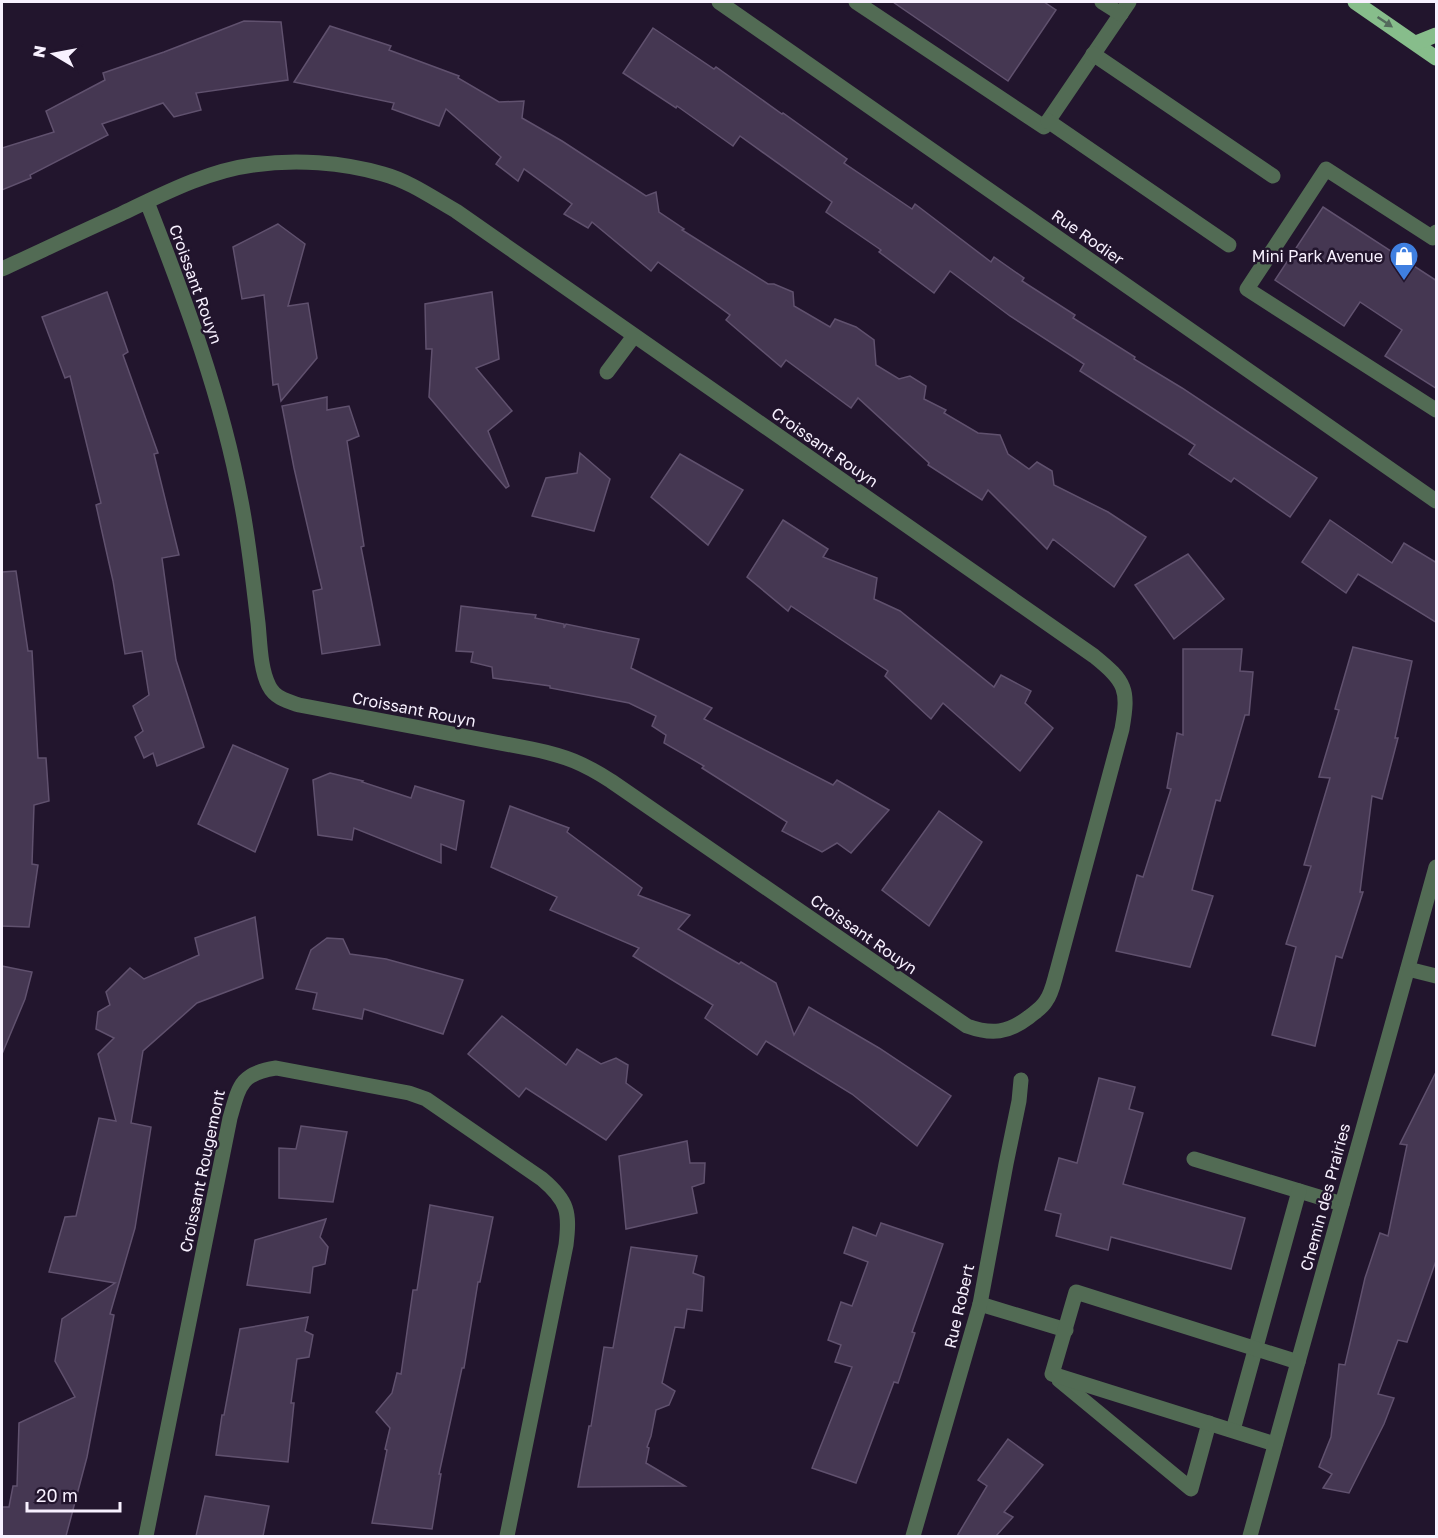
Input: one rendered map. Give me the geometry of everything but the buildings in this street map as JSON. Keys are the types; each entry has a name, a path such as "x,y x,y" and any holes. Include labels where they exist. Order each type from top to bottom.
{"main road":[{"path":"1355,2 1437,58"},
{"path":"1416,43 1437,35"}],"street":[{"name":"Rue Rodier","path":"719,2 1437,501"},
{"path":"856,2 1044,127 1125,8 1102,2"},
{"path":"1094,54 1273,176"},
{"path":"1048,121 1229,245"},
{"name":"Croissant Rouyn","path":"2,269 147,202 226,170 285,162 320,163 385,175 417,189 456,211 1094,656 1111,670 1123,685 1126,707 1057,971 1046,1002 1006,1030 989,1032 968,1026 611,781 575,761 532,749 299,705 276,694 269,686 262,661 246,530 216,394 147,202"},
{"path":"1435,237 1326,169 1247,289 1437,410"},
{"path":"607,372 634,336"},
{"name":"Chemin des Prairies","path":"1251,1536 1437,867"},
{"path":"1408,969 1437,976"},
{"name":"Croissant Rougemont","path":"146,1536 232,1111 239,1087 247,1077 262,1070 276,1068 409,1093 426,1099 542,1179 556,1190 564,1202 568,1216 566,1245 507,1536"},
{"name":"Rue Robert","path":"914,1536 980,1304 1019,1101 1021,1080"},
{"path":"1194,1159 1342,1204"},
{"path":"1233,1430 1299,1191"},
{"path":"1052,1374 1076,1292 1298,1362"},
{"path":"980,1304 1065,1330"},
{"path":"1052,1374 1275,1444"},
{"path":"1052,1374 1191,1489 1209,1423"}],"place":[{"name":"Mini Park Avenue","path":"1404,282"}]}
